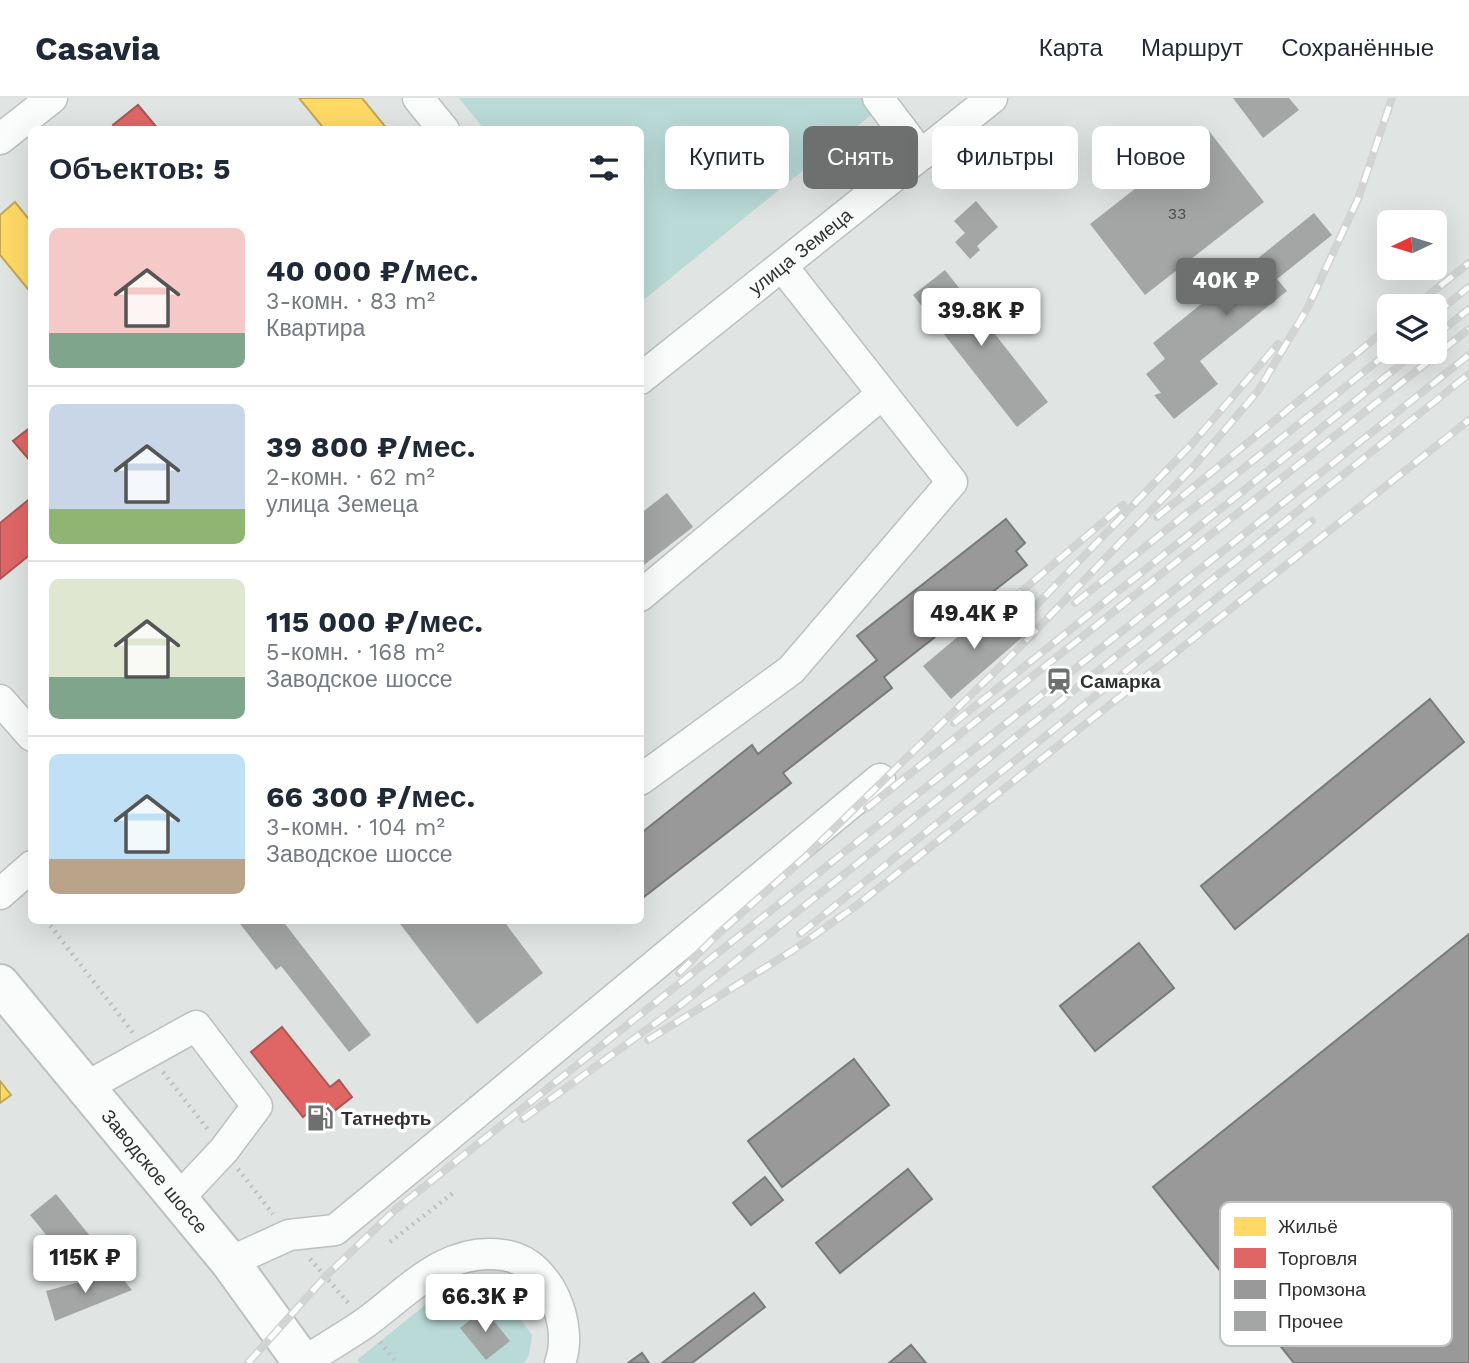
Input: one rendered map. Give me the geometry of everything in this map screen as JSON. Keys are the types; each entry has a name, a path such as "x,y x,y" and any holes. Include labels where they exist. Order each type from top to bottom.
{"main road":[{"name":"Заводское шоссе","path":"0,984 230,1262 303,1363"}],"street":[{"path":"0,139 52,98"},
{"path":"418,98 441,126"},
{"path":"878,98 921,155"},
{"name":"улица Земеца","path":"644,372 992,98"},
{"path":"644,777 792,670 952,482 782,266"},
{"path":"644,593 881,395"},
{"path":"0,700 28,732"},
{"path":"230,1262 289,1235 334,1230 880,779"},
{"path":"0,894 28,870"},
{"path":"86,1087 196,1026 257,1106 224,1150 178,1199"},
{"path":"303,1363 365,1323 435,1269 464,1255 495,1254 521,1257 543,1278 558,1302 564,1330 560,1363"}],"path":[{"path":"390,1242 453,1193"}],"shaded area":[{"path":"459,98 865,98 876,111 858,126 803,126 803,170 789,182 789,126 665,126 665,189 780,189 644,300 644,126 482,126"},
{"path":"466,1272 483,1293 501,1292 532,1335 529,1355 524,1363 360,1363 357,1360"}],"building: Жильё":[{"path":"299,98 362,98 385,126 322,126"},
{"path":"15,202 28,218 28,289 0,255 0,215"},
{"path":"0,1081 11,1095 0,1103"}],"building: Торговля":[{"path":"138,105 156,126 114,126"},
{"path":"28,429 28,458 13,441"},
{"path":"28,500 28,556 0,579 0,523"},
{"path":"282,1027 330,1087 339,1080 352,1097 319,1123 310,1111 303,1117 251,1052"}],"building: Промзона":[{"path":"1006,519 1025,543 1016,551 1027,565 884,677 892,688 783,773 791,783 644,897 644,831 752,745 758,754 877,660 857,636"},
{"path":"1430,699 1464,742 1235,929 1201,886"},
{"path":"1469,934 1469,1363 1294,1363 1280,1346 1452,1346 1452,1202 1220,1202 1220,1271 1153,1187"},
{"path":"1139,943 1174,988 1095,1051 1060,1006"},
{"path":"854,1059 889,1105 782,1187 748,1141"},
{"path":"908,1169 932,1199 840,1273 816,1243"},
{"path":"765,1177 783,1200 751,1225 733,1203"},
{"path":"754,1293 765,1307 692,1363 662,1363"},
{"path":"911,1345 926,1363 889,1363"},
{"path":"642,1353 649,1363 628,1363"}],"building: Прочее":[{"path":"1233,98 1289,98 1299,110 1263,138"},
{"path":"1210,132 1264,202 1145,295 1090,224 1135,189 1210,189"},
{"path":"976,201 998,227 977,246 980,250 970,259 955,242 965,233 954,221"},
{"path":"1314,213 1332,235 1277,279 1287,291 1200,361 1218,384 1174,419 1154,395 1161,393 1146,374 1165,359 1153,343"},
{"path":"945,270 1048,402 1017,427 913,295"},
{"path":"667,493 693,527 644,565 644,511"},
{"path":"998,603 1025,635 951,699 923,666"},
{"path":"240,924 285,924 371,1035 349,1052 281,966 276,970"},
{"path":"400,924 506,924 543,973 477,1024"},
{"path":"56,1194 103,1252 77,1273 30,1215"},
{"path":"117,1272 132,1290 55,1321 46,1291"},
{"path":"484,1309 510,1341 486,1360 460,1328"}],"railway":[{"path":"679,973 718,934 804,858 1018,649 1194,466 1258,391 1307,309 1358,199 1392,98"},
{"path":"1430,294 1469,263"},
{"path":"1447,304 1469,287"},
{"path":"1447,326 1469,309"},
{"path":"867,808 1469,329"},
{"path":"1157,517 1377,337"},
{"path":"1023,619 1191,445 1278,344"},
{"path":"248,1363 326,1276 396,1209 1469,355"},
{"path":"1075,603 1377,361"},
{"path":"954,723 1401,364"},
{"path":"523,1119 682,1004 1469,374"},
{"path":"648,1040 792,951 856,906 1469,420"},
{"path":"1009,602 1123,505"},
{"path":"800,934 1312,521"}],"place":[{"name":"Самарка","path":"1059,681"},
{"name":"Татнефть","path":"320,1118"}]}
